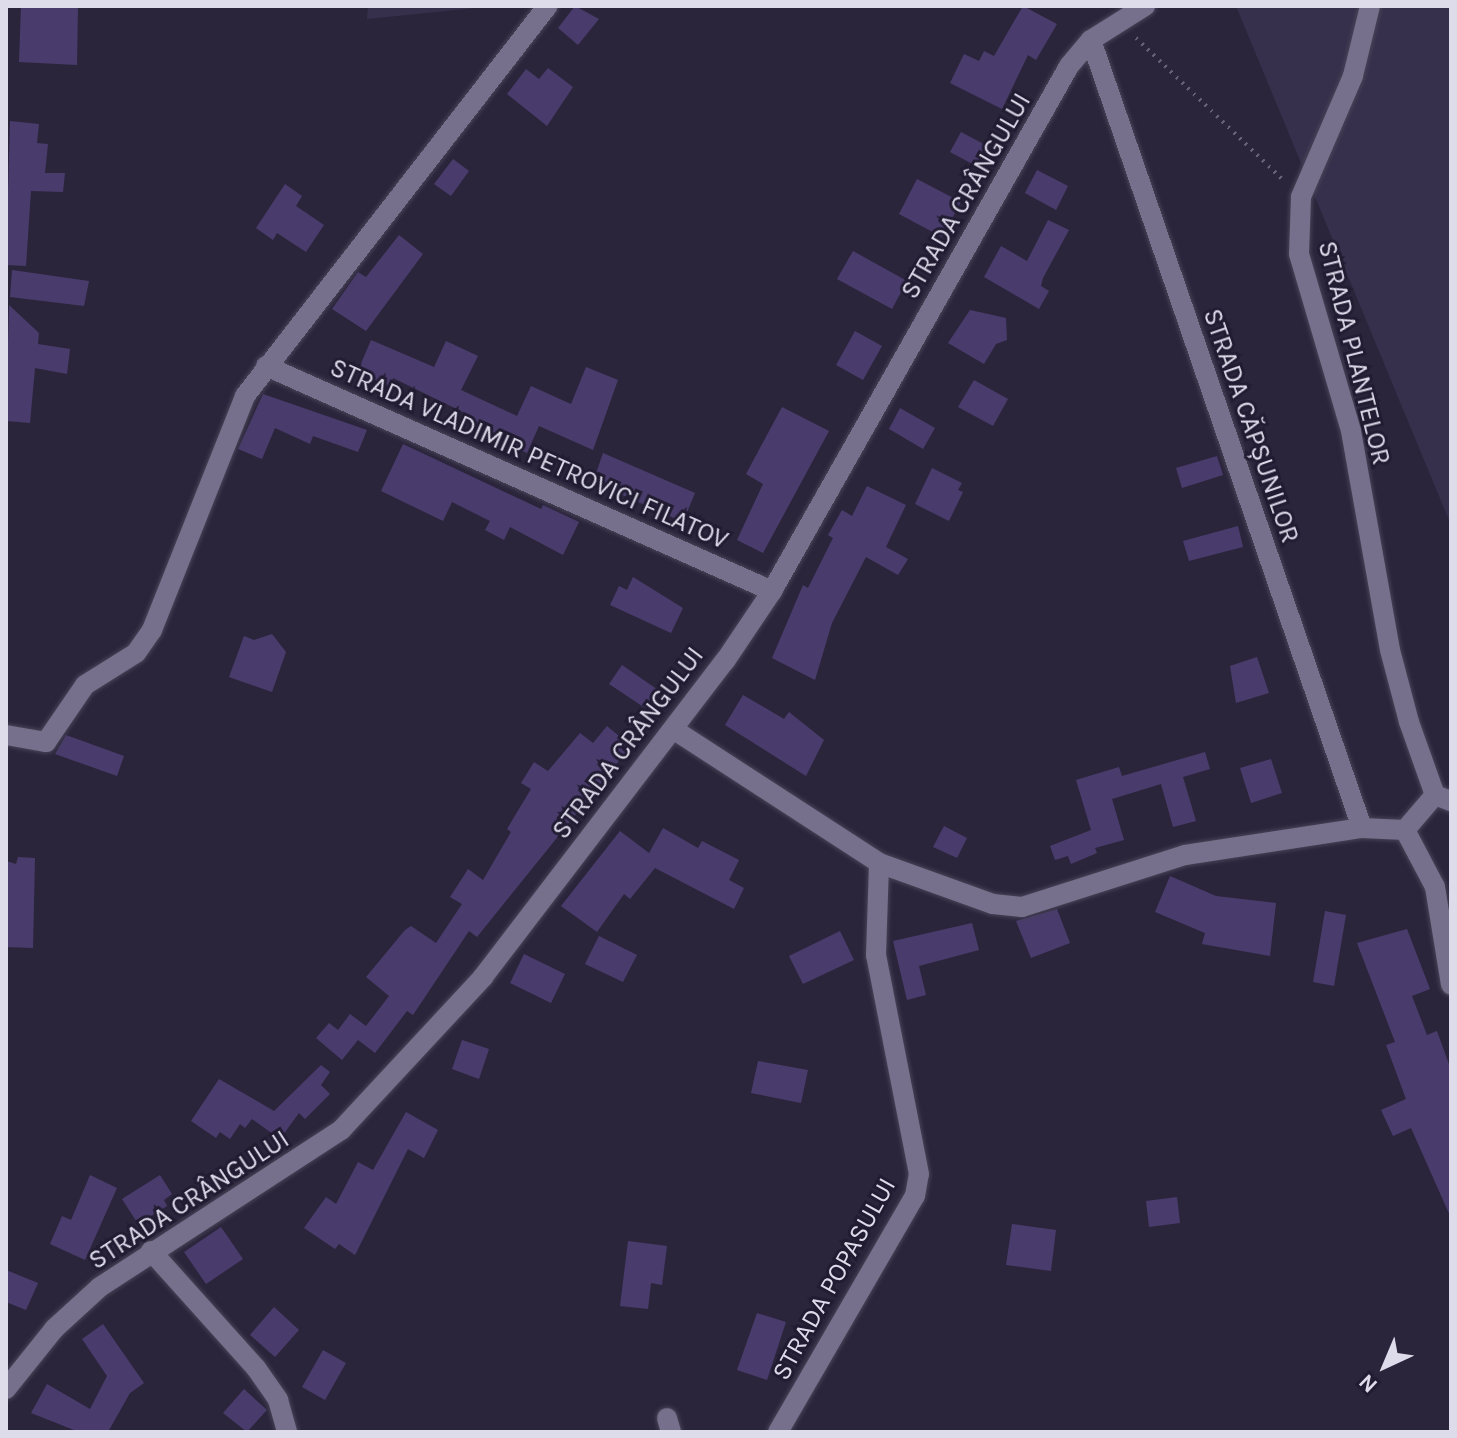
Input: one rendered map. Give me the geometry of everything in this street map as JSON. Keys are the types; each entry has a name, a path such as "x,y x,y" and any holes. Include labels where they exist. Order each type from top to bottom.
{"street":[{"path":"6,735 46,742 85,685 136,653 152,630 229,427 266,366 548,6"},
{"name":"STRADA CRÂNGULUI","path":"6,1389 54,1329 100,1287 151,1251 305,1157 382,1091 483,977 673,729 772,591 1069,66 1091,40 1118,20 1145,6"},
{"name":"STRADA PLANTELOR","path":"1370,6 1353,76 1301,197 1299,254 1351,431 1390,650 1443,798"},
{"name":"STRADA CĂPȘUNILOR","path":"1091,40 1362,828"},
{"name":"STRADA VLADIMIR PETROVICI FILATOV","path":"266,366 772,591"},
{"path":"673,729 879,863 993,904 1022,907 1185,855 1362,828 1405,830 1443,798"},
{"path":"1405,830 1435,887 1451,985"},
{"name":"STRADA POPASULUI","path":"778,1432 915,1196 919,1174 876,955 879,863"},
{"path":"151,1251 256,1368 278,1400 287,1432"}],"path":[{"path":"1118,20 1301,197"}],"shaded area":[{"path":"368,6 494,6 367,19"},
{"path":"1236,6 1451,6 1451,525"}],"building":[{"path":"21,6 78,6 77,65 19,62"},
{"path":"575,6 599,19 578,45 558,28"},
{"path":"1023,6 1057,24 1036,60 1028,55 1002,109 950,83 964,54 979,61 984,51 994,56"},
{"path":"548,68 573,87 547,126 507,94 526,69 539,79"},
{"path":"10,121 39,124 37,143 48,144 45,173 65,173 63,192 31,191 26,266 6,265"},
{"path":"961,132 991,148 980,168 950,152"},
{"path":"453,159 469,171 451,196 434,184"},
{"path":"1037,170 1068,186 1056,210 1025,193"},
{"path":"917,179 961,202 942,237 899,214"},
{"path":"285,184 302,196 296,206 324,225 306,252 277,233 273,240 256,228"},
{"path":"1048,220 1069,230 1043,278 1041,286 1049,291 1039,309 984,277 1001,246 1027,261"},
{"path":"399,235 423,254 366,331 332,309 358,272 366,277"},
{"path":"853,251 907,281 892,309 837,279"},
{"path":"12,270 89,281 84,306 10,297"},
{"path":"9,305 39,333 38,344 70,349 67,374 35,368 30,423 6,421"},
{"path":"970,310 1006,318 1007,340 996,344 984,364 948,343"},
{"path":"855,331 882,346 863,380 836,365"},
{"path":"371,340 434,367 446,341 478,356 461,390 517,416 531,386 571,404 586,367 618,380 593,450 539,426 527,453 471,429 475,418 393,378 390,386 357,373"},
{"path":"974,380 1008,399 993,426 958,407"},
{"path":"263,394 367,430 358,452 313,436 310,444 275,428 262,459 238,449"},
{"path":"782,407 829,431 763,553 737,540 763,484 746,474"},
{"path":"900,408 935,428 923,449 889,429"},
{"path":"403,444 541,509 543,505 579,522 563,555 510,527 504,540 485,530 490,521 452,502 443,521 381,491"},
{"path":"603,453 695,493 683,522 593,482"},
{"path":"1217,456 1223,475 1182,488 1176,468"},
{"path":"932,468 962,483 958,490 963,492 949,521 915,504"},
{"path":"867,486 906,505 886,547 908,559 898,575 866,557 832,623 815,680 772,658 803,585 808,588 833,538 828,535 842,510 852,516"},
{"path":"1238,526 1243,547 1189,561 1183,541"},
{"path":"633,577 683,608 671,633 610,605 619,586 627,590"},
{"path":"272,634 286,652 272,692 229,677 244,636 254,640"},
{"path":"1257,657 1269,693 1236,703 1230,666"},
{"path":"622,665 661,692 648,710 609,684"},
{"path":"743,695 784,719 789,712 824,740 806,776 725,725"},
{"path":"607,726 631,746 477,937 469,931 413,1015 407,1011 375,1053 358,1040 342,1060 316,1038 329,1023 338,1030 350,1014 366,1026 389,996 366,977 405,930 411,926 436,943 462,904 450,897 468,869 483,880 511,832 507,829 531,789 521,783 534,762 548,771 580,733 593,743"},
{"path":"66,735 124,756 117,776 55,754"},
{"path":"1205,752 1210,769 1183,777 1196,821 1173,827 1161,784 1112,799 1124,840 1095,848 1097,853 1071,864 1068,856 1055,860 1050,846 1091,830 1076,780 1119,767 1122,776"},
{"path":"1271,759 1282,793 1251,803 1240,768"},
{"path":"944,826 967,838 957,858 933,847"},
{"path":"663,828 698,848 702,841 739,860 729,880 744,888 734,909 655,868 630,899 624,894 597,932 561,906 620,831 649,853"},
{"path":"18,857 35,858 33,948 6,947 6,861 16,864"},
{"path":"1170,876 1216,896 1276,903 1270,956 1202,944 1205,933 1155,912"},
{"path":"1057,909 1070,943 1031,958 1016,921"},
{"path":"1325,911 1346,915 1334,986 1313,982"},
{"path":"972,923 979,950 919,966 926,995 907,1000 893,941"},
{"path":"1407,929 1430,989 1412,996 1427,1035 1437,1031 1451,1070 1451,1218 1411,1128 1393,1136 1381,1110 1406,1099 1386,1045 1395,1042 1357,943"},
{"path":"840,931 854,960 803,984 789,956"},
{"path":"599,936 637,955 623,982 585,964"},
{"path":"524,954 565,974 551,1003 510,983"},
{"path":"462,1040 489,1049 479,1079 452,1069"},
{"path":"758,1061 808,1070 801,1103 751,1093"},
{"path":"321,1065 330,1072 321,1085 330,1094 305,1119 299,1113 280,1139 252,1119 245,1128 240,1124 230,1139 220,1132 216,1138 191,1121 219,1079 274,1111"},
{"path":"406,1112 438,1130 424,1158 408,1149 355,1255 339,1244 335,1249 304,1228 326,1197 336,1204 358,1162 373,1170"},
{"path":"90,1175 117,1188 85,1260 50,1244 62,1216 71,1220"},
{"path":"160,1175 172,1194 164,1200 167,1206 138,1224 122,1199"},
{"path":"1177,1197 1180,1223 1149,1227 1146,1201"},
{"path":"1012,1224 1056,1230 1051,1271 1006,1265"},
{"path":"221,1227 243,1259 206,1284 184,1252"},
{"path":"628,1241 667,1246 662,1285 651,1283 648,1309 620,1306"},
{"path":"6,1270 38,1283 26,1310 6,1302"},
{"path":"274,1307 299,1330 275,1357 250,1335"},
{"path":"757,1313 786,1322 767,1380 737,1370"},
{"path":"103,1324 144,1383 130,1393 108,1432 79,1432 31,1413 47,1384 90,1409 107,1376 82,1339"},
{"path":"323,1350 346,1363 325,1400 302,1387"},
{"path":"244,1389 267,1410 247,1432 223,1413"}]}
